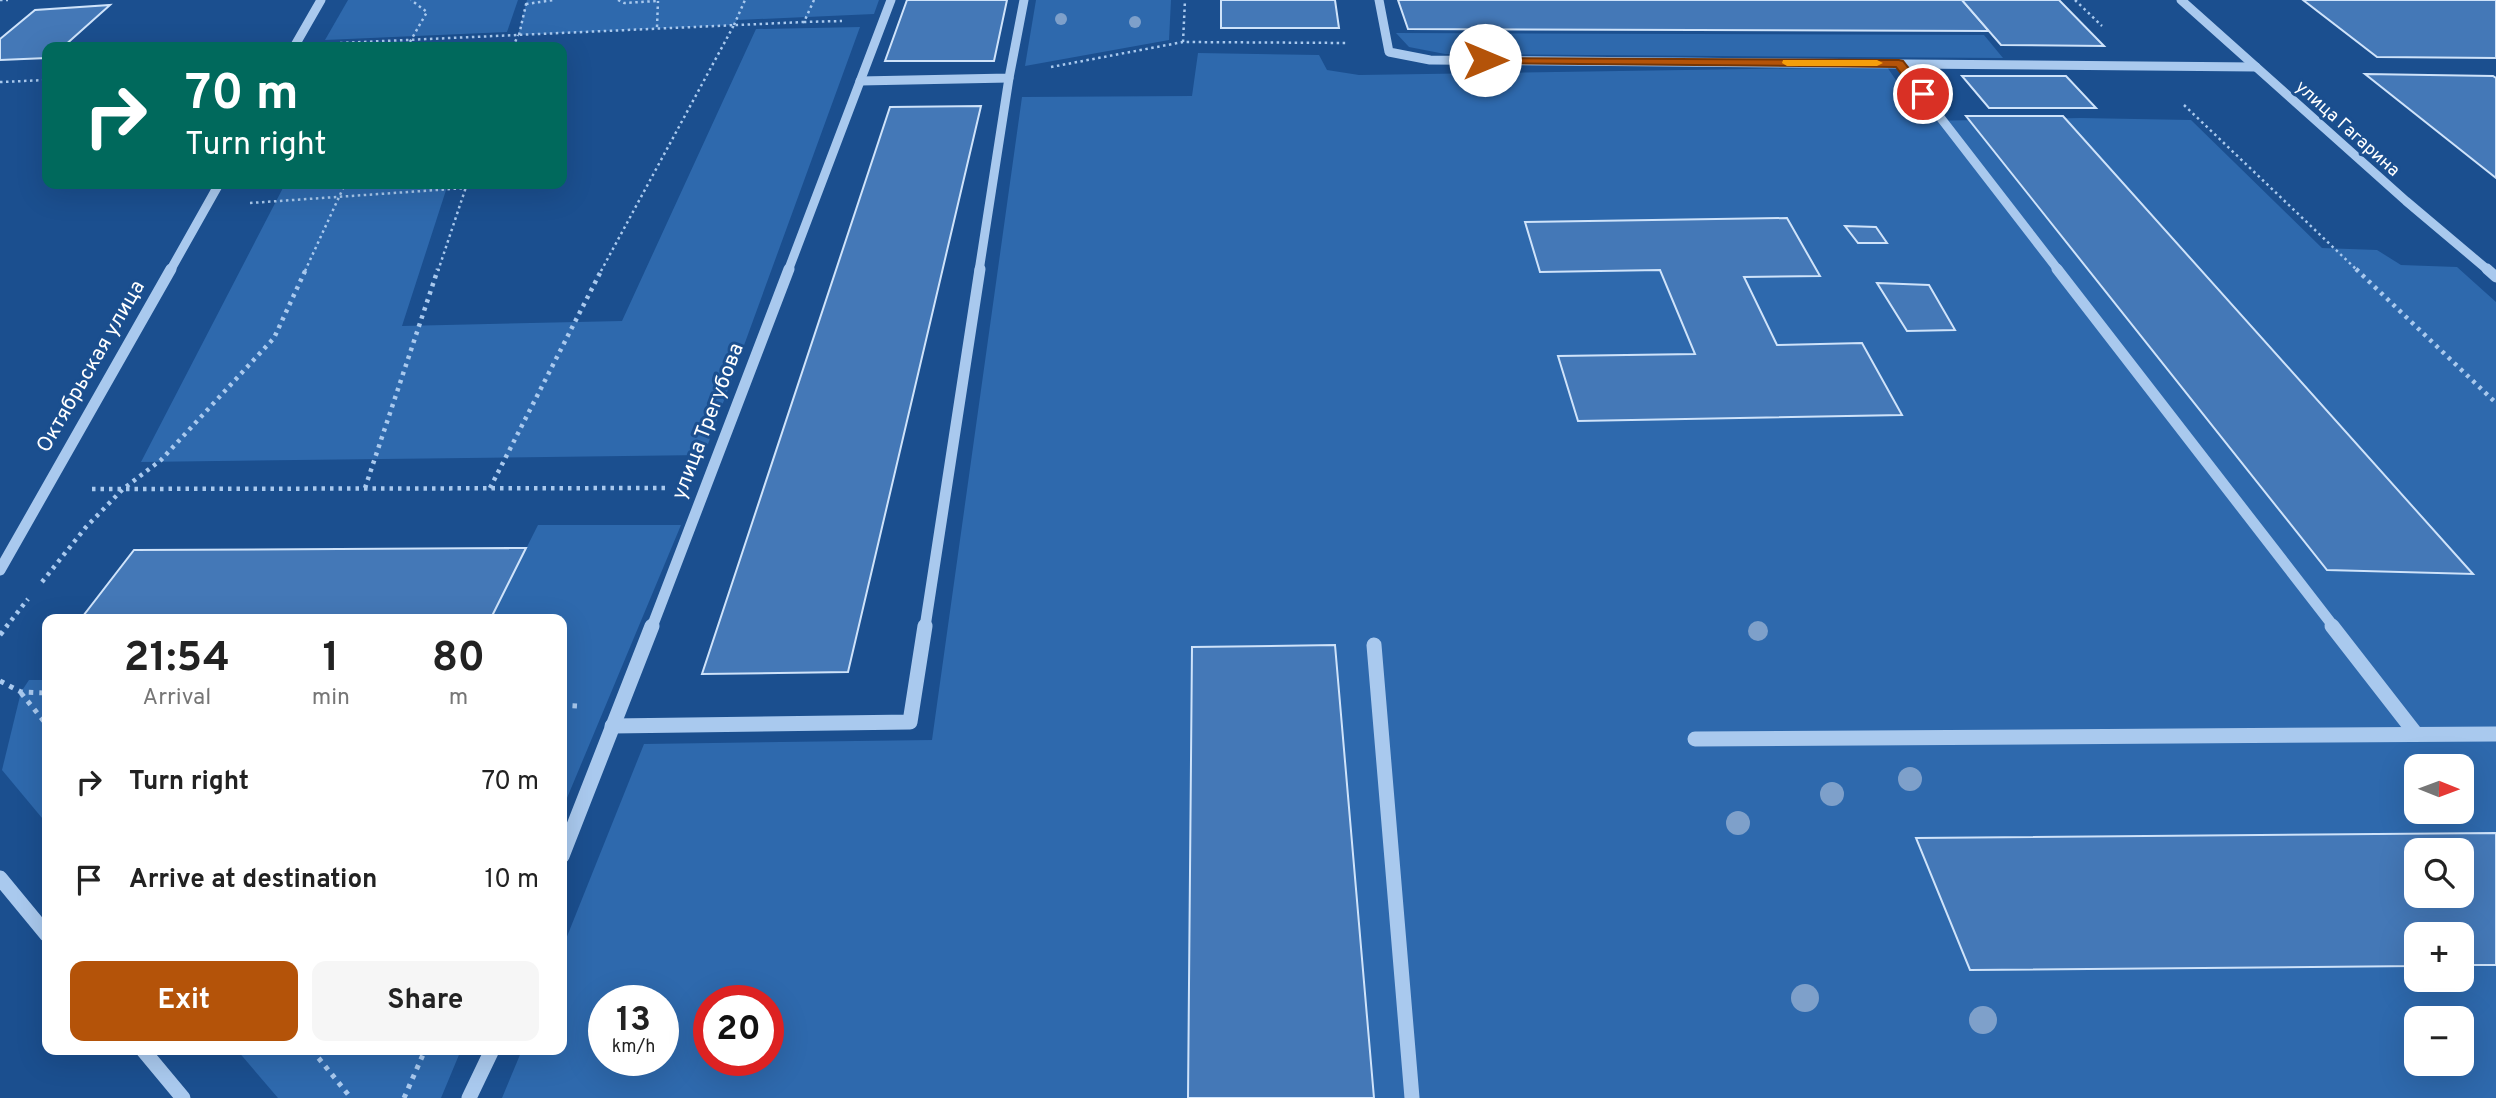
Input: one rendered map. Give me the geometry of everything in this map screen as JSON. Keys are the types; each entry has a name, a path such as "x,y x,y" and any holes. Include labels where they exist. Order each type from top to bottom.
{"street":[{"path":"297,42 321,0"},
{"name":"улица Трегубова","path":"567,843 707,486 891,0"},
{"path":"612,726 910,722 1009,77 1024,0"},
{"path":"1379,0 1389,52 1430,60 2256,68"},
{"name":"улица Гагарина","path":"2181,0 2496,277"},
{"path":"1899,64 2416,734"},
{"path":"860,80 1009,77"},
{"name":"Октябрьская улица","path":"0,570 216,189"},
{"path":"1374,645 1412,1098"},
{"path":"1695,738 2496,734"},
{"path":"0,878 42,929"},
{"path":"147,1055 183,1098"},
{"path":"469,1098 490,1055"}],"path":[{"path":"0,1 8,0"},
{"path":"409,42 427,12 411,0"},
{"path":"515,42 527,2 554,0"},
{"path":"618,0 624,3 658,0 657,27"},
{"path":"491,488 573,323 745,0"},
{"path":"804,22 814,0"},
{"path":"1183,42 1185,0"},
{"path":"2075,0 2496,403"},
{"path":"361,42 883,19"},
{"path":"1009,77 1183,42 1387,44"},
{"path":"0,82 42,80"},
{"path":"0,635 86,527 123,489 161,460 274,338 343,189"},
{"path":"207,206 432,189"},
{"path":"365,488 466,189"},
{"path":"47,489 707,486"},
{"path":"0,681 21,692 42,718"},
{"path":"21,692 42,692"},
{"path":"316,1055 351,1098"},
{"path":"404,1098 423,1055"}],"shaded area":[{"path":"348,0 518,0 507,32 325,40"},
{"path":"527,0 879,0 874,14 737,20 734,25 518,35"},
{"path":"1036,0 1171,0 1169,40 1025,66"},
{"path":"860,27 704,455 141,462 282,189 446,189 402,326 622,321 756,29"},
{"path":"1396,33 1984,35 2003,58 1445,54 1409,47"},
{"path":"1198,53 1319,55 1327,70 1359,75 1887,67 1924,121 2081,118 2191,120 2322,248 2377,250 2401,265 2457,267 2496,302 2496,1098 502,1098 520,1055 567,1055 567,936 644,744 932,740 1022,97 1192,96"},
{"path":"538,525 681,525 567,798 567,614 493,614"},
{"path":"29,680 42,680 42,818 2,770 21,692"},
{"path":"241,1055 459,1055 441,1098 278,1098"}],"building":[{"path":"907,0 1007,0 994,61 885,61"},
{"path":"1221,0 1335,0 1339,28 1221,28"},
{"path":"1398,0 1962,0 1989,31 1408,29"},
{"path":"1962,0 2059,0 2104,46 2001,45"},
{"path":"2303,0 2496,0 2496,58 2377,57"},
{"path":"110,5 69,42 42,42 42,58 0,60 0,39 35,10"},
{"path":"2365,74 2496,78 2496,178"},
{"path":"1962,76 2066,76 2096,108 1989,108"},
{"path":"981,106 848,672 702,674 890,107"},
{"path":"1966,116 2063,116 2473,574 2327,570"},
{"path":"1787,218 1820,276 1744,277 1777,345 1862,343 1902,415 1578,421 1558,356 1695,354 1660,270 1540,272 1525,222"},
{"path":"1845,226 1876,227 1887,243 1858,243"},
{"path":"1877,283 1929,285 1955,330 1907,331"},
{"path":"526,548 493,614 85,614 134,550"},
{"path":"1335,645 1374,1098 1188,1098 1192,647"},
{"path":"2496,833 2496,965 2474,965 2474,922 2404,922 2404,966 1970,970 1916,838"}],"slow traffic":[{"path":"1787,63 1877,63"}],"route":[{"path":"1485,60 1899,64 1923,94"}]}
